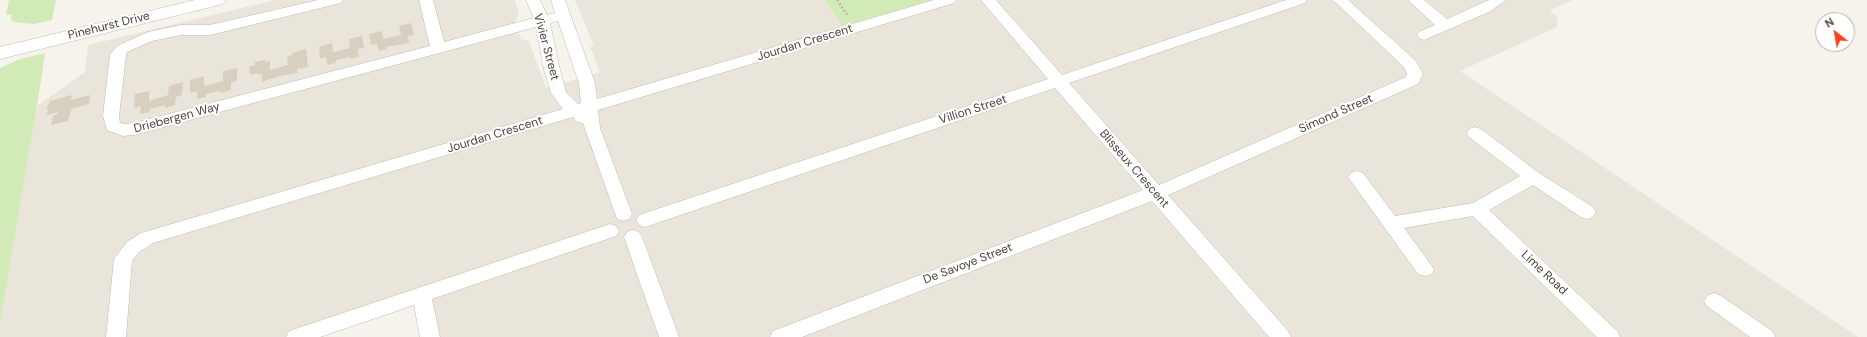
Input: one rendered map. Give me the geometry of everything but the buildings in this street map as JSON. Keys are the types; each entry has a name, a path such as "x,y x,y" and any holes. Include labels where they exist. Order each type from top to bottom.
{"street":[{"name":"Pinehurst Drive","path":"0,40 166,0"},
{"name":"Pinehurst Drive","path":"0,53 217,0"},
{"name":"Driebergen Way","path":"336,0 210,30 180,30 148,38 122,49 118,56 111,116 113,126 123,130 134,130 564,15"},
{"path":"426,0 438,48"},
{"name":"Vivier Street","path":"533,0 542,21 552,70 559,93 583,109 592,128 623,214"},
{"name":"Vivier Street","path":"558,0 588,82 583,109"},
{"name":"Jourdan Crescent","path":"116,337 122,259 127,252 144,240 949,0"},
{"name":"Blisseux Crescent","path":"988,0 1155,192 1273,335"},
{"name":"Villion Street","path":"645,220 1300,0"},
{"name":"Simond Street","path":"1155,192 1195,177 1412,80 1415,74 1411,65 1340,0"},
{"path":"1415,0 1445,25"},
{"path":"1424,35 1484,9 1499,0"},
{"path":"1475,134 1533,177 1587,212"},
{"path":"1358,177 1425,269"},
{"path":"1391,223 1477,209 1533,177"},
{"name":"De Savoye Street","path":"780,337 1155,192"},
{"name":"Lime Road","path":"1477,209 1610,337"},
{"path":"633,212 640,215 645,220 643,230 633,237 623,239 614,237 610,231 610,224 615,218 623,214 633,212"},
{"path":"296,337 610,231"},
{"path":"633,237 670,337"},
{"path":"422,295 430,337"},
{"path":"1714,301 1765,337"}],"path":[{"path":"837,0 856,28"}],"shaded area":[{"path":"275,0 515,0 519,13 515,20 521,39 529,41 546,88 600,72 590,47 594,46 575,0 1573,0 1550,10 1557,18 1557,27 1460,71 1858,337 428,337 421,297 300,337 0,337 0,323 37,106 85,72 88,45"}],"green space":[{"path":"9,0 56,0 52,20 34,24 14,22 11,19 11,14 6,15"},
{"path":"825,0 932,0 842,26"},
{"path":"45,53 0,323 0,68 20,59"}]}
